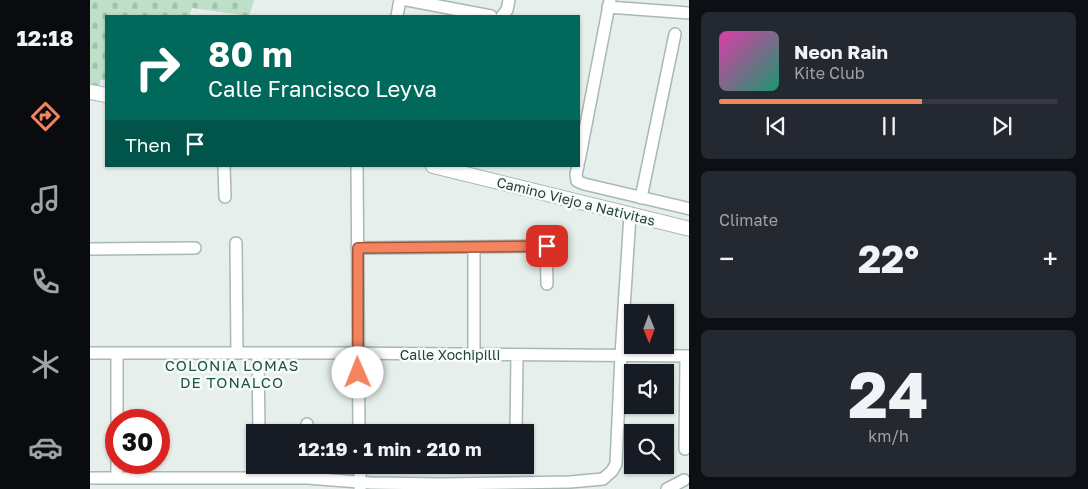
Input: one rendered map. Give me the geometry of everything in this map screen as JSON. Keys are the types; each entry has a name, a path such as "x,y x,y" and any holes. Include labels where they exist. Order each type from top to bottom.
{"street":[{"path":"396,15 400,0"},
{"path":"407,0 480,15"},
{"path":"503,15 507,10 509,0"},
{"path":"580,156 609,4 689,13"},
{"path":"641,198 675,34"},
{"path":"224,167 225,197"},
{"path":"357,167 360,424"},
{"name":"Camino Viejo a Nativitas","path":"437,167 689,229"},
{"path":"578,167 576,174 578,181 584,184 689,209"},
{"path":"95,482 117,477 244,484 259,478 308,478 360,486 441,486 570,482 602,479 612,471 616,464 630,215"},
{"path":"358,248 474,247 546,242 547,284"},
{"path":"236,243 237,353"},
{"path":"474,247 474,354"},
{"path":"90,249 195,248"},
{"name":"Calle Xochipilli","path":"90,353 688,356"},
{"path":"117,353 117,409"},
{"path":"258,353 259,424"},
{"path":"516,424 517,355"},
{"path":"685,448 688,356"},
{"path":"308,474 308,478"},
{"path":"666,489 684,480"}],"green space":[{"path":"90,0 254,0 249,15 192,8 189,15 105,15 105,80 100,80 100,86 90,85"}],"district":[{"name":"COLONIA LOMAS DE TONALCO","path":"232,374"}],"route":[{"path":"358,373 358,248 547,246"}]}
